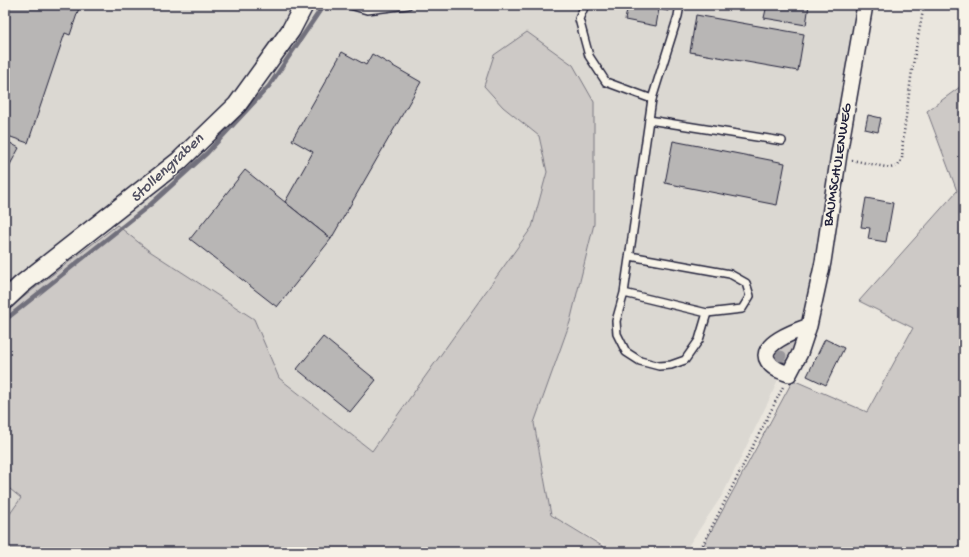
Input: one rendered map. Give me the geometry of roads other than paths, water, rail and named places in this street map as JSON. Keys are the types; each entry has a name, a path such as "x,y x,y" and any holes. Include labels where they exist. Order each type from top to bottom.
{"street":[{"path":"5,300 21,285 178,161 237,105 291,30 304,5"},
{"name":"BAUMSCHULENWEG","path":"809,326 783,337 773,344 766,352 767,359 773,368 789,374 800,353 809,326 823,262 839,154 865,5"}],"lane":[{"path":"350,5 367,10 408,5"},
{"path":"585,5 579,19 589,56 606,82 652,99"},
{"path":"680,5 678,16 652,99 630,256 624,293 616,321 617,334 626,352 640,361 659,366 671,365 685,360 699,340 707,313"},
{"path":"648,120 782,141"},
{"path":"624,293 707,313 742,309 750,296 746,283 730,274 630,256"}],"waterway":[{"name":"Stollengraben","path":"5,320 151,204 207,153 269,86 321,9"}]}
